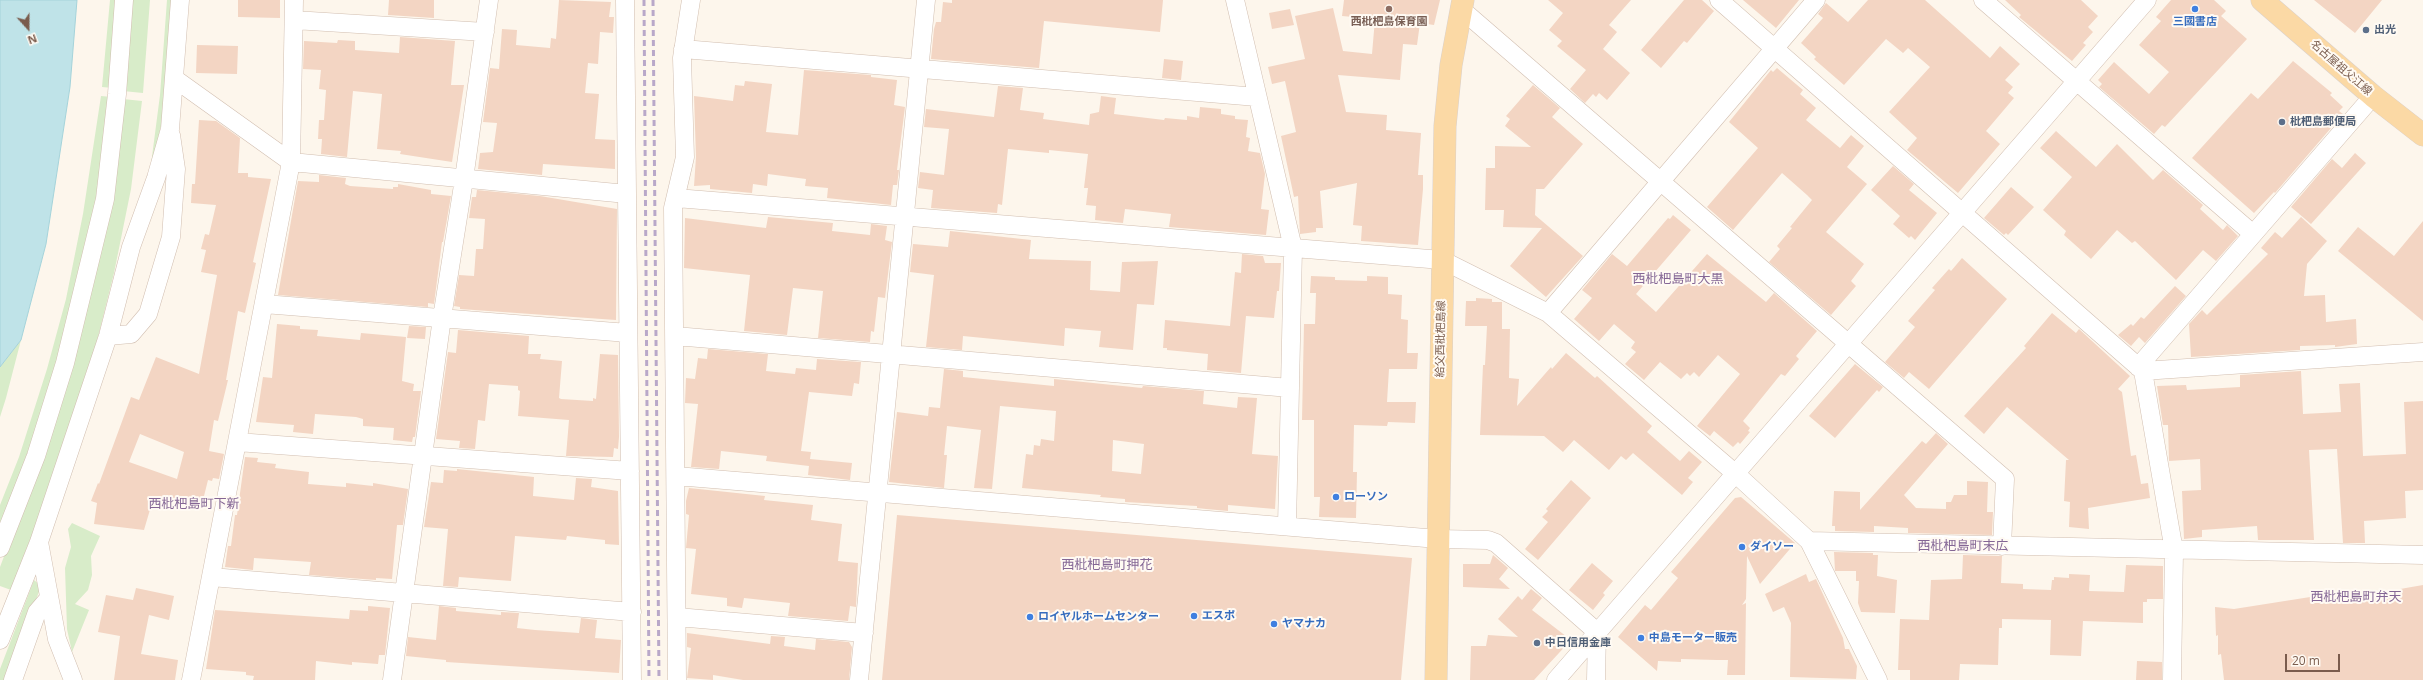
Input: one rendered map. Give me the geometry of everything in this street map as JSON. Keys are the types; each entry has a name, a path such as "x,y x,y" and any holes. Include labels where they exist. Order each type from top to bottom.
{"main road":[{"name":"名古屋祖父江線","path":"2262,0 2373,96 2423,135"},
{"name":"給父西枇杷島線","path":"1436,680 1444,126 1451,65 1462,4"}],"street":[{"path":"0,548 36,456 65,363 105,199 118,94 124,0"},
{"path":"0,640 39,542 108,336 131,247 156,178 170,128 180,0"},
{"path":"191,680 291,162 294,0"},
{"path":"392,680 442,318 464,179 489,0"},
{"path":"625,0 632,680"},
{"path":"677,680 673,208 685,157 683,49 691,0"},
{"path":"859,680 926,0"},
{"path":"1235,0 1293,248 1287,526"},
{"path":"1719,0 2141,369 2174,551 2172,680"},
{"path":"1548,313 1816,0"},
{"path":"1983,0 2253,234"},
{"path":"1556,680 1736,474 1961,212 2077,82 2147,0"},
{"path":"1462,4 1660,182 2005,479 2002,546"},
{"path":"294,20 484,32"},
{"path":"683,49 1257,97"},
{"path":"175,78 291,162 627,194"},
{"path":"2141,369 2253,234 2373,96"},
{"path":"108,336 131,334 148,314 171,237 176,169 170,128"},
{"path":"676,198 1442,260 1548,313 1736,474 1809,541 1878,680"},
{"path":"264,304 628,333"},
{"path":"674,336 1290,388"},
{"path":"2141,369 2423,352"},
{"path":"237,442 630,472"},
{"path":"676,476 1438,538 1488,540 1496,542 1597,632 1596,680"},
{"path":"1809,541 2174,551 2423,555"},
{"path":"39,542 57,639 73,680"},
{"path":"211,577 632,612"},
{"path":"13,680 37,612 49,598"},
{"path":"677,617 864,633"}],"green space":[{"path":"110,0 120,0 113,88 102,87"},
{"path":"130,0 150,0 143,93 123,91"},
{"path":"167,0 172,0 162,122 150,172 160,95"},
{"path":"101,96 112,97 98,205 59,367 0,532 0,505 19,457 47,369 66,299 83,214"},
{"path":"123,99 142,101 131,189 114,273 87,381 53,480 11,590 0,586 0,567 42,456"},
{"path":"21,340 6,398 0,417 0,367"},
{"path":"72,523 100,536 91,556 92,575 88,590 75,604 89,610 72,652 67,629 65,568 71,547 68,529"},
{"path":"34,580 41,586 7,680 0,680 0,669"}],"water":[{"path":"0,0 77,0 70,87 46,244 21,340 0,367"}],"building":[{"path":"238,0 280,0 280,18 238,17"},
{"path":"389,0 434,0 434,18 388,15"},
{"path":"559,0 611,2 609,17 614,17 613,33 600,32 598,64 588,63 585,93 599,94 595,139 615,140 615,169 543,164 542,175 478,169 480,153 493,152 497,123 483,122 490,68 499,69 502,29 517,30 516,45 550,48 551,38 556,39"},
{"path":"952,0 1163,0 1160,32 1044,21 1039,68 931,59 934,29 936,22 941,22 943,2 952,3"},
{"path":"1344,0 1440,0 1434,25 1420,23 1417,45 1403,44 1400,80 1338,75 1346,112 1387,115 1386,130 1421,133 1418,175 1423,175 1423,189 1418,245 1361,241 1362,226 1353,225 1357,183 1320,191 1323,228 1316,228 1316,232 1300,234 1298,196 1294,197 1281,136 1296,132 1285,81 1272,84 1268,67 1305,59 1295,16 1333,8 1343,51 1372,54 1375,19 1342,16"},
{"path":"1548,0 1631,0 1609,25 1617,32 1603,49 1630,73 1607,100 1599,93 1596,97 1593,94 1585,103 1570,89 1586,70 1557,46 1562,41 1549,30 1563,13"},
{"path":"1684,0 1702,0 1714,11 1687,43 1684,41 1661,68 1641,50"},
{"path":"1743,0 1799,0 1776,28"},
{"path":"1868,0 1925,0 1990,58 2000,46 2020,64 2005,80 2013,87 2008,93 2014,98 1986,131 2000,144 1958,193 1907,150 1917,138 1889,112 1930,67 1908,48 1903,53 1886,39 1844,85 1814,59 1816,57 1801,43 1823,18 1818,14 1826,3 1848,22"},
{"path":"2005,0 2081,0 2098,16 2088,27 2093,32 2083,43 2086,45 2072,61 2019,17 2021,15"},
{"path":"2171,0 2214,0 2226,11 2221,16 2247,39 2165,127 2162,125 2154,134 2099,87 2102,84 2098,80 2114,62 2149,94 2169,72 2139,45 2161,21 2156,17"},
{"path":"2314,0 2382,0 2355,33"},
{"path":"1290,9 1294,25 1272,29 1269,13"},
{"path":"400,37 455,41 451,85 464,85 452,162 400,154 401,151 377,149 382,94 353,91 347,157 321,154 322,139 318,139 319,120 324,120 326,90 319,89 321,70 303,69 304,41 337,43 338,40 355,41 355,50 399,53"},
{"path":"197,45 238,46 237,74 196,73"},
{"path":"1164,59 1183,61 1181,80 1162,78"},
{"path":"2293,61 2332,93 2330,95 2343,107 2339,111 2343,114 2275,193 2274,192 2254,213 2192,158 2251,93 2258,99"},
{"path":"1777,68 1803,90 1800,94 1816,108 1806,120 1840,148 1851,135 1864,146 1847,167 1867,184 1826,232 1864,264 1851,281 1856,286 1831,315 1769,262 1780,249 1777,246 1792,228 1790,227 1812,200 1782,173 1733,230 1707,207 1758,148 1729,122 1771,70 1773,72"},
{"path":"804,70 871,75 871,77 897,80 894,105 905,107 897,170 899,170 897,185 893,185 891,205 827,198 828,188 805,186 806,179 768,174 767,186 753,184 752,193 710,189 710,185 694,186 696,157 694,96 733,101 735,85 744,86 745,81 772,84 766,132 798,135"},
{"path":"1533,85 1560,108 1552,117 1583,144 1544,189 1536,189 1535,215 1583,256 1546,297 1510,266 1542,228 1503,227 1504,210 1485,210 1486,168 1495,168 1495,146 1531,147 1505,126 1510,119 1506,116"},
{"path":"998,86 1023,88 1020,110 1044,113 1043,119 1089,125 1090,114 1099,112 1101,96 1116,98 1114,114 1164,120 1165,118 1187,120 1187,116 1199,118 1200,107 1221,109 1221,114 1235,116 1235,119 1248,120 1246,137 1250,138 1248,151 1260,153 1265,174 1261,209 1269,210 1266,235 1169,227 1171,214 1125,209 1123,223 1095,220 1096,206 1086,205 1088,188 1084,188 1088,154 1049,150 1049,153 1008,149 1002,205 998,204 997,213 931,208 933,190 918,188 920,172 944,175 949,129 924,127 926,109 994,117"},
{"path":"199,120 216,121 240,138 238,173 248,173 248,177 271,179 253,262 256,263 245,313 238,311 226,380 228,380 218,421 214,420 209,451 224,454 219,479 213,478 212,481 208,480 201,508 154,496 144,530 94,524 97,503 91,501 98,483 99,484 131,397 139,400 156,357 199,374 217,275 201,272 206,250 201,249 205,234 209,235 216,205 191,203 192,184 195,184","holes":["140,434 184,452 177,479 129,462"]},
{"path":"2056,131 2096,167 2117,144 2153,180 2163,170 2203,205 2200,209 2223,230 2227,225 2238,236 2216,261 2203,250 2176,280 2135,241 2132,243 2117,230 2091,259 2064,235 2066,231 2043,210 2072,177 2040,148"},
{"path":"2355,153 2366,163 2311,224 2291,207 2332,159 2342,168"},
{"path":"1893,166 1914,184 1909,190 1937,213 1915,240 1911,236 1909,238 1893,224 1900,216 1871,190"},
{"path":"319,175 346,178 345,184 350,186 393,189 393,187 398,187 398,184 431,190 431,194 451,196 442,242 434,304 428,303 428,307 278,295 298,181 319,182"},
{"path":"2011,187 2034,207 2008,235 2006,233 2004,235 1984,218"},
{"path":"477,190 540,196 617,209 616,320 460,309 460,307 454,306 459,275 474,276 476,249 483,249 485,219 469,218 472,197 476,197"},
{"path":"1673,215 1691,230 1636,294 1656,312 1707,254 1766,302 1774,293 1817,331 1796,356 1799,359 1785,376 1781,374 1743,421 1750,428 1748,431 1750,432 1740,444 1738,442 1733,447 1714,431 1710,436 1697,426 1740,374 1718,355 1699,377 1694,372 1690,376 1687,373 1681,379 1660,362 1644,380 1625,364 1636,352 1631,348 1635,342 1614,324 1599,341 1574,319 1592,298 1582,290 1612,254 1627,266 1668,218 1670,219"},
{"path":"768,217 833,223 832,231 870,235 871,224 887,226 885,240 892,242 885,298 878,297 874,332 871,331 870,342 818,338 823,291 793,288 787,335 744,331 750,275 684,268 685,218 766,228"},
{"path":"2301,217 2327,241 2307,264 2304,296 2325,295 2326,322 2356,319 2357,344 2335,347 2335,345 2300,346 2300,350 2191,357 2189,324 2202,310 2207,315 2268,254 2261,248 2275,232 2282,238"},
{"path":"2423,221 2423,321 2338,251 2358,227 2394,256"},
{"path":"950,231 1031,240 1029,259 1091,261 1090,290 1120,292 1122,262 1158,261 1154,305 1137,304 1133,350 1099,347 1101,331 1065,328 1064,346 963,336 962,350 926,347 934,275 910,272 913,244 948,247"},
{"path":"1242,254 1263,256 1265,263 1281,263 1279,291 1277,291 1274,318 1246,316 1241,373 1207,370 1208,354 1167,350 1167,348 1163,348 1165,320 1230,326 1235,272 1241,273"},
{"path":"1962,258 2007,299 1929,389 1909,372 1904,378 1885,362 1915,327 1908,321 1935,290 1932,288 1949,269 1951,271"},
{"path":"1311,276 1335,277 1335,280 1367,281 1367,276 1388,277 1388,294 1402,295 1401,319 1408,320 1407,353 1418,353 1417,369 1389,369 1387,402 1416,402 1415,423 1388,422 1387,426 1354,425 1353,472 1357,472 1356,518 1319,517 1320,497 1314,497 1314,420 1302,420 1304,324 1315,324 1316,293 1310,293"},
{"path":"2175,286 2186,296 2145,343 2139,337 2131,346 2118,335 2131,324 2133,326 2141,317 2144,319"},
{"path":"1476,298 1492,299 1492,302 1502,302 1502,329 1510,329 1509,378 1519,379 1517,406 1551,367 1552,369 1566,353 1595,378 1597,376 1652,426 1647,432 1680,461 1689,451 1702,462 1688,478 1693,482 1682,495 1633,453 1626,460 1621,456 1609,470 1574,440 1563,452 1544,436 1480,435 1483,365 1485,365 1487,326 1465,326 1466,301 1476,301"},
{"path":"2052,313 2076,333 2079,329 2130,376 2118,389 2122,392 2131,456 2136,455 2141,484 2148,483 2150,498 2088,508 2089,529 2069,527 2070,502 2064,501 2066,460 2069,460 2007,407 1984,434 1964,416 2026,348 2024,346"},
{"path":"277,324 300,326 300,329 318,330 317,336 360,340 361,333 406,337 402,381 414,384 413,391 421,391 415,437 413,437 412,442 393,440 394,428 363,426 363,419 356,417 315,414 313,434 293,432 294,425 256,422 263,377 272,378"},
{"path":"409,326 426,327 425,339 407,338"},
{"path":"458,330 529,336 528,354 541,354 540,359 562,361 559,398 561,399 593,401 593,398 596,399 600,354 618,355 619,437 618,449 614,448 613,457 566,456 569,420 518,416 520,391 518,390 518,386 489,384 485,421 478,420 475,449 459,448 460,441 436,439 448,352 456,353"},
{"path":"708,349 768,354 766,371 795,374 796,368 816,370 817,359 861,362 859,384 854,383 852,396 809,392 801,451 811,452 810,459 852,463 850,480 808,475 809,466 766,461 767,456 721,451 719,469 691,467 698,404 685,403 686,378 695,379 698,358 707,359"},
{"path":"1855,364 1883,387 1879,392 1877,390 1835,438 1809,416"},
{"path":"944,369 963,371 963,377 1054,386 1054,379 1142,388 1143,386 1204,391 1203,404 1237,408 1238,397 1257,398 1252,454 1278,456 1275,509 1228,505 1228,511 1197,508 1197,506 1125,502 1125,499 1100,497 1101,495 1022,488 1026,454 1033,455 1034,445 1040,446 1041,439 1054,441 1056,411 1000,406 992,489 974,488 981,430 947,426 944,455 947,455 944,488 889,482 897,412 928,416 929,407 940,408","holes":["1113,440 1144,444 1141,474 1112,471"]},
{"path":"2301,371 2303,414 2341,412 2339,384 2360,383 2363,456 2406,454 2404,402 2423,401 2423,490 2405,491 2406,518 2364,521 2365,543 2343,543 2337,449 2309,450 2314,540 2258,540 2257,526 2202,530 2202,537 2184,539 2182,491 2201,490 2200,459 2169,461 2168,425 2163,425 2157,386 2186,385 2187,390 2240,387 2240,375"},
{"path":"1936,433 1948,444 1904,495 1916,508 1946,509 1946,502 1951,502 1954,495 1967,495 1967,481 1988,482 1987,512 1993,512 1992,535 1908,533 1908,528 1874,526 1874,532 1835,531 1835,526 1832,526 1834,491 1860,492 1860,510 1922,441 1926,444"},
{"path":"245,457 258,458 257,462 276,464 275,468 309,472 308,484 346,487 346,483 373,486 373,483 408,489 403,525 397,525 392,579 376,578 376,580 309,575 311,562 254,558 253,570 225,567 228,546 231,546 235,515 237,515"},
{"path":"457,469 534,477 533,496 574,500 576,478 592,479 591,487 618,491 619,545 605,544 605,540 567,536 566,540 515,536 511,581 459,577 458,587 443,586 448,529 424,527 431,482 443,483 444,470 457,471"},
{"path":"1571,480 1591,498 1538,560 1525,549 1548,522 1542,517 1548,511 1546,509"},
{"path":"689,488 765,496 764,500 813,505 811,520 842,524 838,561 858,563 856,607 850,606 848,621 788,616 790,603 744,598 742,608 727,606 727,598 691,594 696,549 686,548 689,515 686,514 686,501"},
{"path":"1741,497 1795,543 1760,584 1747,556 1746,599 1742,605 1746,603 1745,675 1727,675 1728,660 1681,659 1681,662 1658,661 1657,671 1618,637 1645,605 1651,610 1678,578 1671,572 1735,498"},
{"path":"897,515 1412,558 1401,680 882,680"},
{"path":"1834,552 1873,553 1873,555 1878,555 1877,576 1897,580 1895,613 1861,612 1858,603 1859,581 1856,581 1856,571 1835,571"},
{"path":"1493,555 1508,568 1499,579 1510,589 1463,587 1463,564 1490,564"},
{"path":"1963,555 2002,556 2001,583 2023,584 2023,589 2051,590 2052,580 2054,580 2054,577 2069,578 2069,574 2090,575 2089,591 2124,592 2126,565 2163,566 2163,599 2147,599 2147,602 2143,602 2143,623 2083,621 2081,656 2050,655 2051,620 2002,619 2002,628 1999,628 1998,665 1960,664 1959,680 1910,680 1910,670 1898,670 1900,619 1929,620 1931,580 1962,579"},
{"path":"1592,563 1613,581 1603,593 1605,595 1593,610 1569,590"},
{"path":"1806,574 1809,582 1816,579 1843,638 1845,649 1849,649 1857,666 1856,679 1790,677 1791,623 1784,607 1773,612 1765,594"},
{"path":"2423,585 2423,680 2224,680 2221,654 2218,655 2218,635 2216,636 2215,607 2234,609 2342,592 2343,599"},
{"path":"136,588 174,596 169,620 149,615 141,654 178,660 175,680 114,680 120,636 98,632 106,595 133,600"},
{"path":"1531,589 1542,598 1532,610 1571,640 1534,680 1470,680 1471,646 1486,646 1488,635 1518,637 1498,619 1518,596 1522,600"},
{"path":"368,606 390,608 385,655 379,655 378,664 352,662 352,665 316,661 315,680 253,680 254,676 246,675 246,672 206,669 215,610 349,619 350,610 368,611"},
{"path":"439,606 456,608 456,611 501,615 501,612 519,613 517,628 535,630 579,633 581,618 597,620 595,638 621,640 619,673 446,662 446,660 406,656 408,637 436,640"},
{"path":"687,633 770,644 771,636 785,637 784,646 815,650 816,639 849,642 852,647 849,680 743,680 713,675 713,680 687,678 691,648 687,647"},
{"path":"2137,661 2162,662 2162,680 2136,680"}],"railway":[{"path":"644,0 649,680"},
{"path":"653,0 659,680"}],"place":[{"name":"西枇杷島保育園","path":"1389,9"},
{"name":"三國書店","path":"2195,9"},
{"name":"出光","path":"2366,30"},
{"name":"枇杷島郵便局","path":"2282,122"},
{"name":"ローソン","path":"1336,497"},
{"name":"ダイソー","path":"1742,547"},
{"name":"エスポ","path":"1194,616"},
{"name":"ロイヤルホームセンター","path":"1030,617"},
{"name":"ヤマナカ","path":"1274,624"},
{"name":"中島モーター販売","path":"1641,638"},
{"name":"中日信用金庫","path":"1537,643"}],"district":[{"name":"西枇杷島町大黒","path":"1678,279"},
{"name":"西枇杷島町下新","path":"194,504"},
{"name":"西枇杷島町末広","path":"1963,546"},
{"name":"西枇杷島町押花","path":"1107,565"},
{"name":"西枇杷島町弁天","path":"2356,597"}]}
